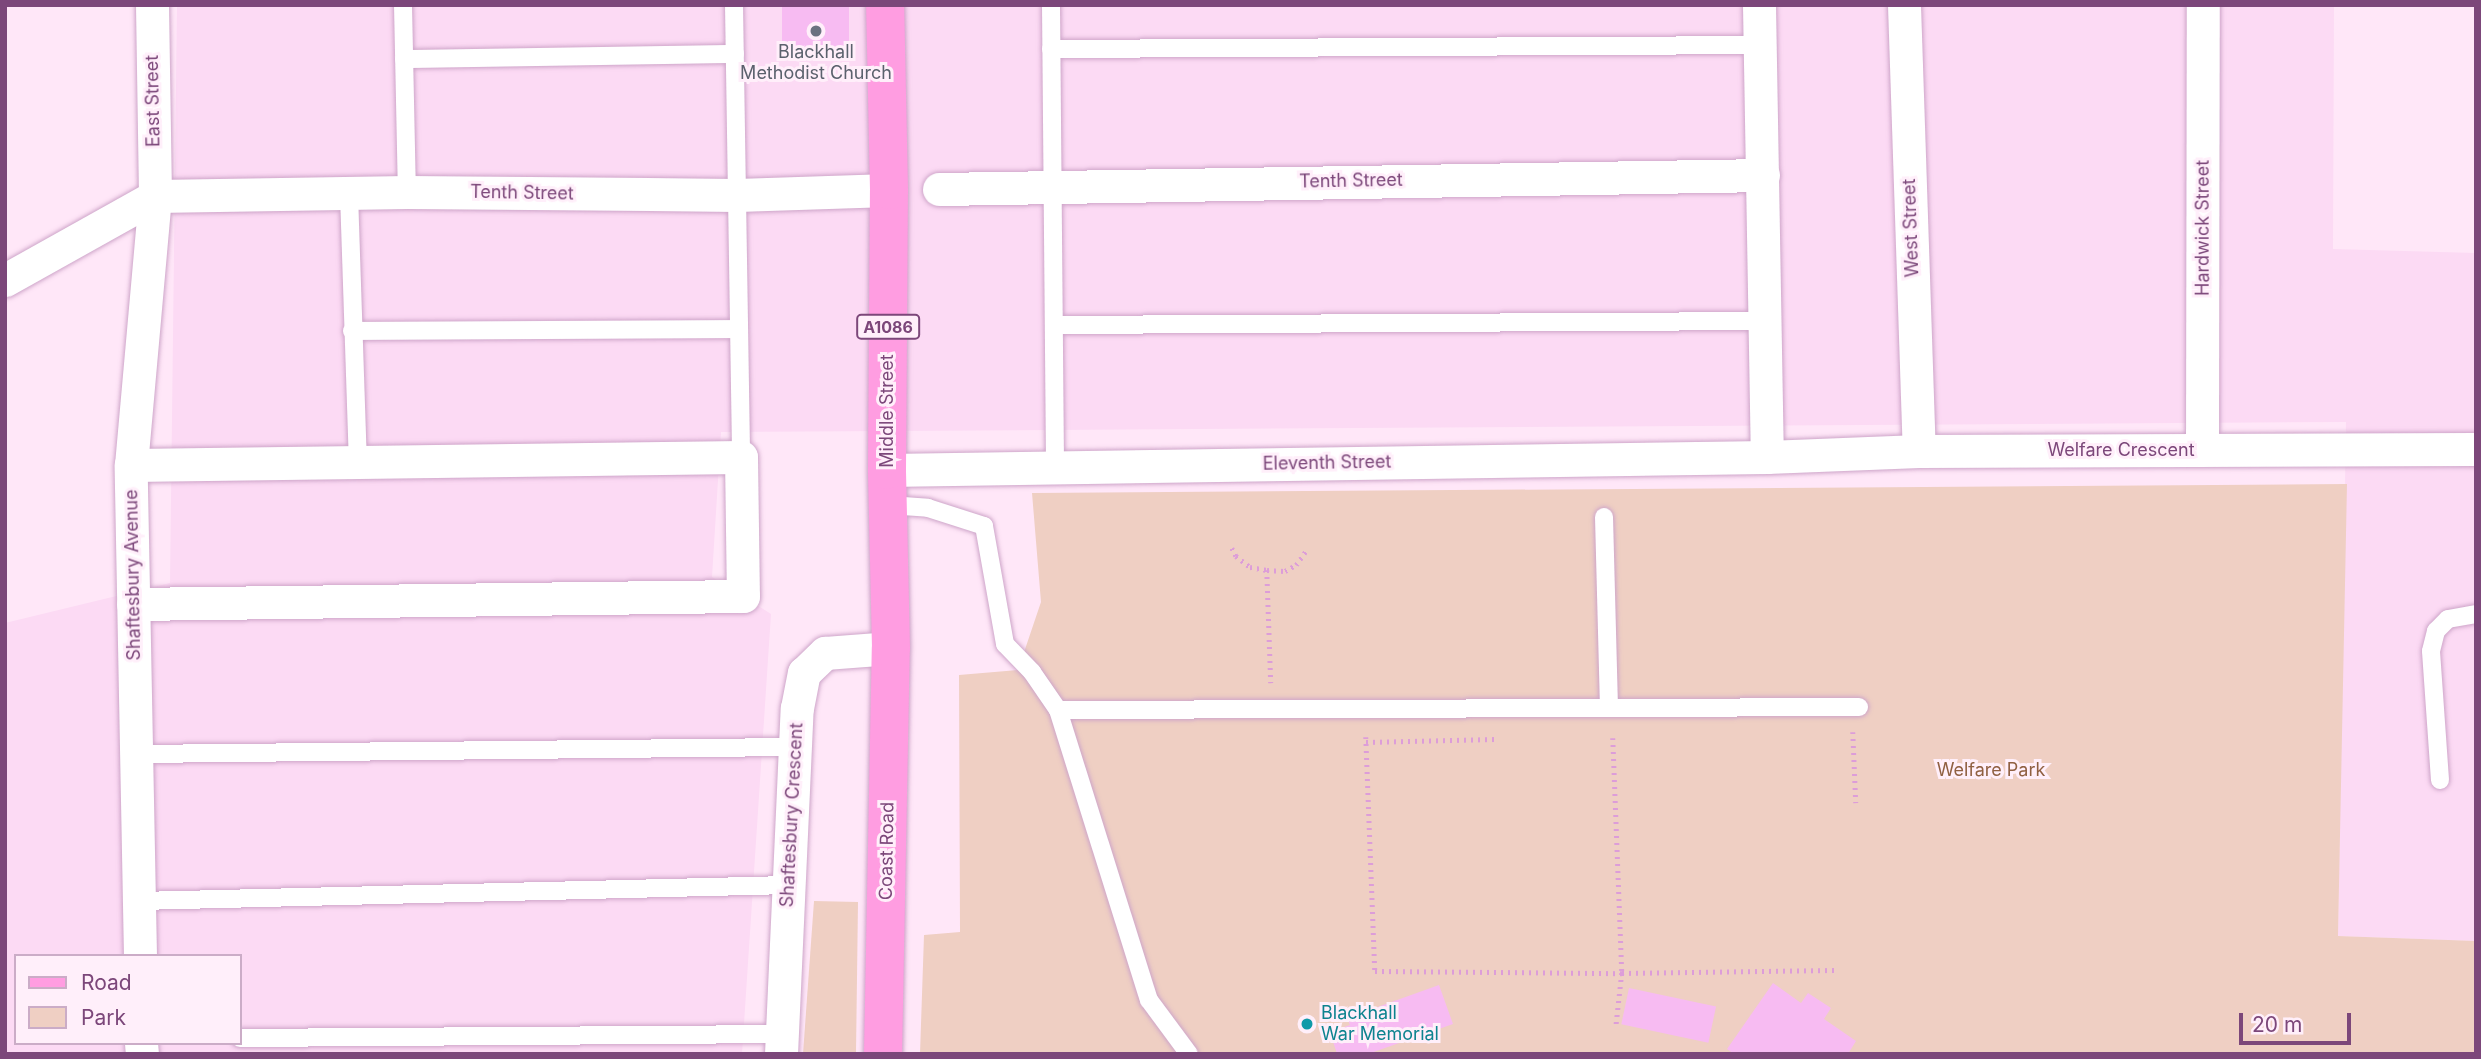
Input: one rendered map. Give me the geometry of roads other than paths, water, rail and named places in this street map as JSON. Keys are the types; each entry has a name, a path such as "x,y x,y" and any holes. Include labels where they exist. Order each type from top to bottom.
{"main road":[{"name":"Middle Street","path":"885,5 889,190 888,487 891,648"},
{"name":"Coast Road","path":"883,1054 891,648"}],"street":[{"name":"East Street","path":"152,5 155,196"},
{"path":"1759,5 1767,457"},
{"name":"West Street","path":"1904,5 1919,451"},
{"name":"Hardwick Street","path":"2202,450 2203,5"},
{"name":"Tenth Street","path":"939,189 1763,175"},
{"name":"Tenth Street","path":"155,196 407,192 737,195 889,190"},
{"path":"5,281 155,196"},
{"name":"Shaftesbury Avenue","path":"140,954 131,465 155,196"},
{"name":"Welfare Crescent","path":"1767,457 1919,451 2476,449"},
{"path":"131,465 741,457 743,596 133,604"},
{"name":"Eleventh Street","path":"888,487 1055,467 1767,457"},
{"name":"Shaftesbury Crescent","path":"782,1044 797,708 804,673 825,653 891,648"}],"lane":[{"path":"403,5 407,192"},
{"path":"734,5 741,457"},
{"path":"1051,5 1055,186 1055,467"},
{"path":"1051,49 1759,45"},
{"path":"404,59 735,54"},
{"path":"349,194 358,461"},
{"path":"1054,326 1765,321"},
{"path":"352,331 739,329"},
{"path":"888,487 928,508 984,526 1005,644 1032,672 1058,710 1149,1000 1189,1054"},
{"path":"1604,516 1609,706"},
{"path":"2440,780 2431,651 2436,631 2448,619 2476,614"},
{"path":"1058,710 1855,707"},
{"path":"136,754 795,747"},
{"path":"139,901 789,885"},
{"path":"242,1038 782,1044"}],"place":[{"name":"Blackhall Methodist Church","path":"816,31"},
{"name":"Blackhall War Memorial","path":"1307,1024"}],"park label":[{"name":"Welfare Park","path":"1991,770"}]}
